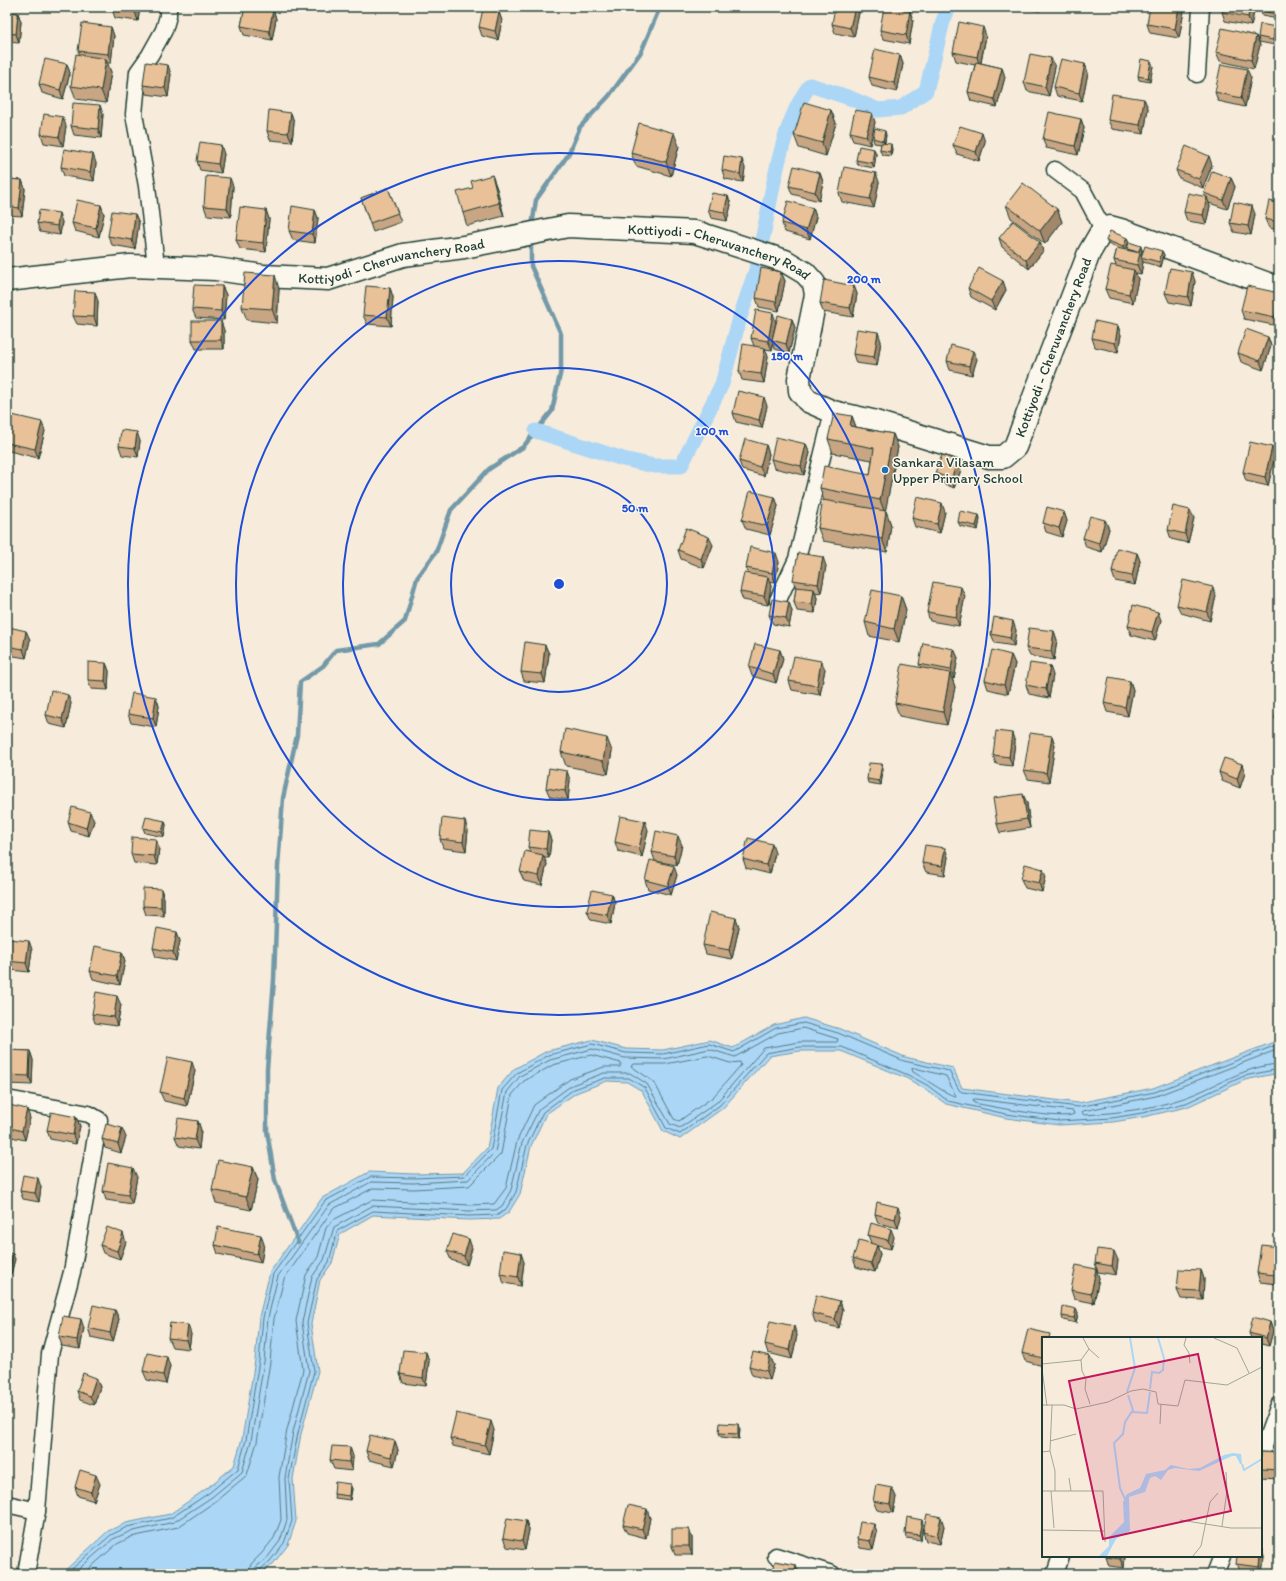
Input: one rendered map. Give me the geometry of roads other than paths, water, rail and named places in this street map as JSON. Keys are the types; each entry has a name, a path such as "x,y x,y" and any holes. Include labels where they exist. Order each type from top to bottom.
{"main road":[{"name":"Kottiyodi - Cheruvanchery Road","path":"7,280 130,266 216,269 263,276 328,279 403,255 464,247 532,232 568,226 695,232 785,262 806,273 814,283 816,295 798,379 800,391 808,401 833,412 872,422 989,457 1003,457 1016,447 1089,253 1102,229"},
{"path":"1102,229 1110,227 1121,230 1279,288"}],"street":[{"path":"156,266 147,186 134,114 138,72 150,55 164,30 168,16 168,7"},
{"path":"1196,74 1201,7"},
{"path":"1055,170 1083,191 1102,229"},
{"path":"778,600 797,559 833,412"},
{"path":"7,1099 89,1114 99,1120 72,1272 50,1354 37,1511 26,1574"},
{"path":"1262,1451 1279,1405"},
{"path":"7,1504 37,1511"},
{"path":"776,1556 832,1574"},
{"path":"1055,1574 1061,1557"},
{"path":"1215,1574 1222,1557"}],"water":[{"path":"804,1018 840,1029 905,1057 953,1068 962,1088 1078,1103 1153,1088 1279,1040 1279,1073 1245,1080 1187,1107 1113,1122 1059,1125 1006,1118 946,1104 906,1078 841,1051 800,1051 769,1056 723,1108 680,1139 663,1131 642,1091 627,1082 607,1081 576,1093 546,1114 531,1146 520,1194 509,1212 499,1219 469,1220 373,1215 340,1234 332,1263 320,1280 311,1324 318,1371 301,1434 293,1479 296,1521 288,1545 273,1564 261,1574 61,1574 108,1531 126,1523 170,1514 206,1489 234,1466 242,1439 255,1360 259,1317 270,1272 322,1198 369,1172 414,1174 463,1173 487,1148 498,1088 514,1069 547,1051 592,1040 626,1049 663,1050 710,1040 733,1048 774,1025"}],"waterway":[{"path":"532,226 536,200 568,155 580,127 609,96 641,52 660,7"},
{"path":"761,245 778,162 784,141 799,102 810,85 850,98 878,110 901,108 926,91 943,21 949,7"},
{"path":"298,1242 275,1180 267,1131 267,1069 274,980 278,867 283,798 297,735 300,682 323,666 336,650 379,644 405,621 417,578 436,552 451,510 489,469 523,447 552,411 561,370 561,334 531,266 531,240"},
{"path":"536,431 623,459 654,466 681,466 722,384 740,317 757,267"}],"place":[{"name":"Sankara Vilasam Upper Primary School","path":"885,470"}]}
